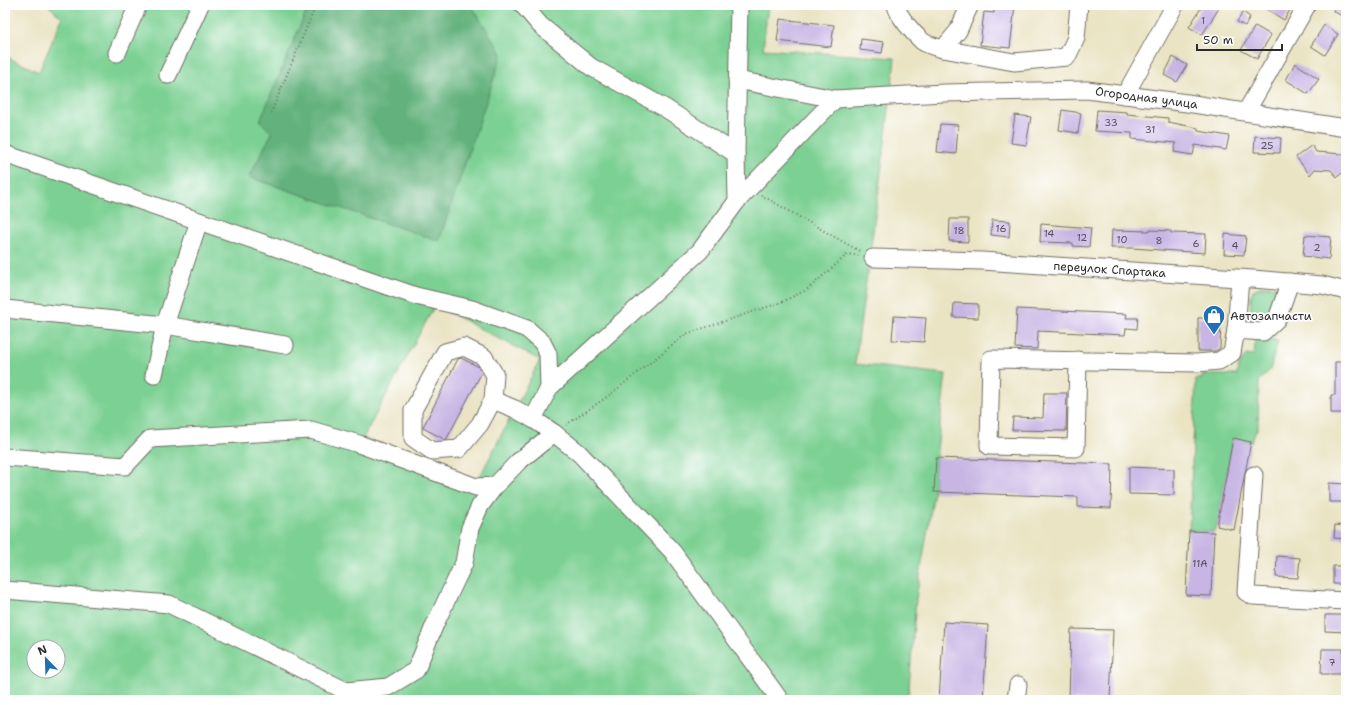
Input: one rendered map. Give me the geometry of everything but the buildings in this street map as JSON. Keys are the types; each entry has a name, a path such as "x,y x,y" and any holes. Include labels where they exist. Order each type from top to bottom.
{"street":[{"path":"117,53 138,5"},
{"path":"168,75 200,5"},
{"path":"523,5 540,25 591,67 665,108 736,154"},
{"path":"737,201 736,154 739,5"},
{"path":"896,5 896,9 907,26 923,42 943,49 1014,62 1067,57 1076,38 1079,5"},
{"path":"943,49 958,31 970,5"},
{"path":"1125,95 1175,5"},
{"path":"1246,112 1307,5"},
{"name":"Огородная улица","path":"737,80 835,99 944,93 1087,90 1246,112 1346,128"},
{"path":"533,419 549,388 700,251 737,201 835,99"},
{"path":"5,154 416,296 472,310 527,329 542,342 548,354 549,388"},
{"path":"154,375 165,325 200,221"},
{"name":"переулок Спартака","path":"873,258 982,261 1290,282 1322,285 1346,291"},
{"path":"1078,360 1076,448 989,446 991,359 1078,360 1197,363 1220,360 1232,353 1236,330 1240,279"},
{"path":"1236,330 1263,332 1276,319 1290,282"},
{"path":"5,309 165,325 285,345"},
{"path":"464,347 484,357 495,374 493,400 480,424 459,449 432,451 413,438 413,410 445,352 464,347"},
{"path":"493,400 515,409 533,419 554,433 579,454 672,551 780,700"},
{"path":"5,457 125,466 150,439 311,430 359,444 476,487 495,486"},
{"path":"5,590 169,604 346,691 388,687 416,670 435,624 464,563 470,528 480,506 495,486 518,462 554,433"},
{"path":"1254,475 1246,592 1253,596 1346,601"}],"path":[{"path":"271,113 316,5"},
{"path":"749,189 873,258"},
{"path":"554,433 607,397 686,334 782,302 808,289 848,254 873,258"},
{"path":"5,698 29,700"}],"green space":[{"path":"48,5 768,5 763,49 895,58 855,364 946,374 936,458 934,492 916,599 908,700 5,700 5,56 39,72 62,18","holes":["435,305 540,360 476,484 363,438"]},
{"path":"309,5 471,5 502,54 439,241 249,177 272,133 260,121"},
{"path":"1262,286 1284,287 1273,315 1263,325 1254,325 1250,319 1251,296 1253,290"},
{"path":"1255,339 1278,340 1270,370 1259,381 1258,427 1251,442 1233,439 1217,526 1214,532 1189,531 1196,379 1202,379 1202,375 1237,375 1238,367 1246,355 1254,356"}],"place":[{"name":"Автозапчасти","path":"1214,336"}]}
